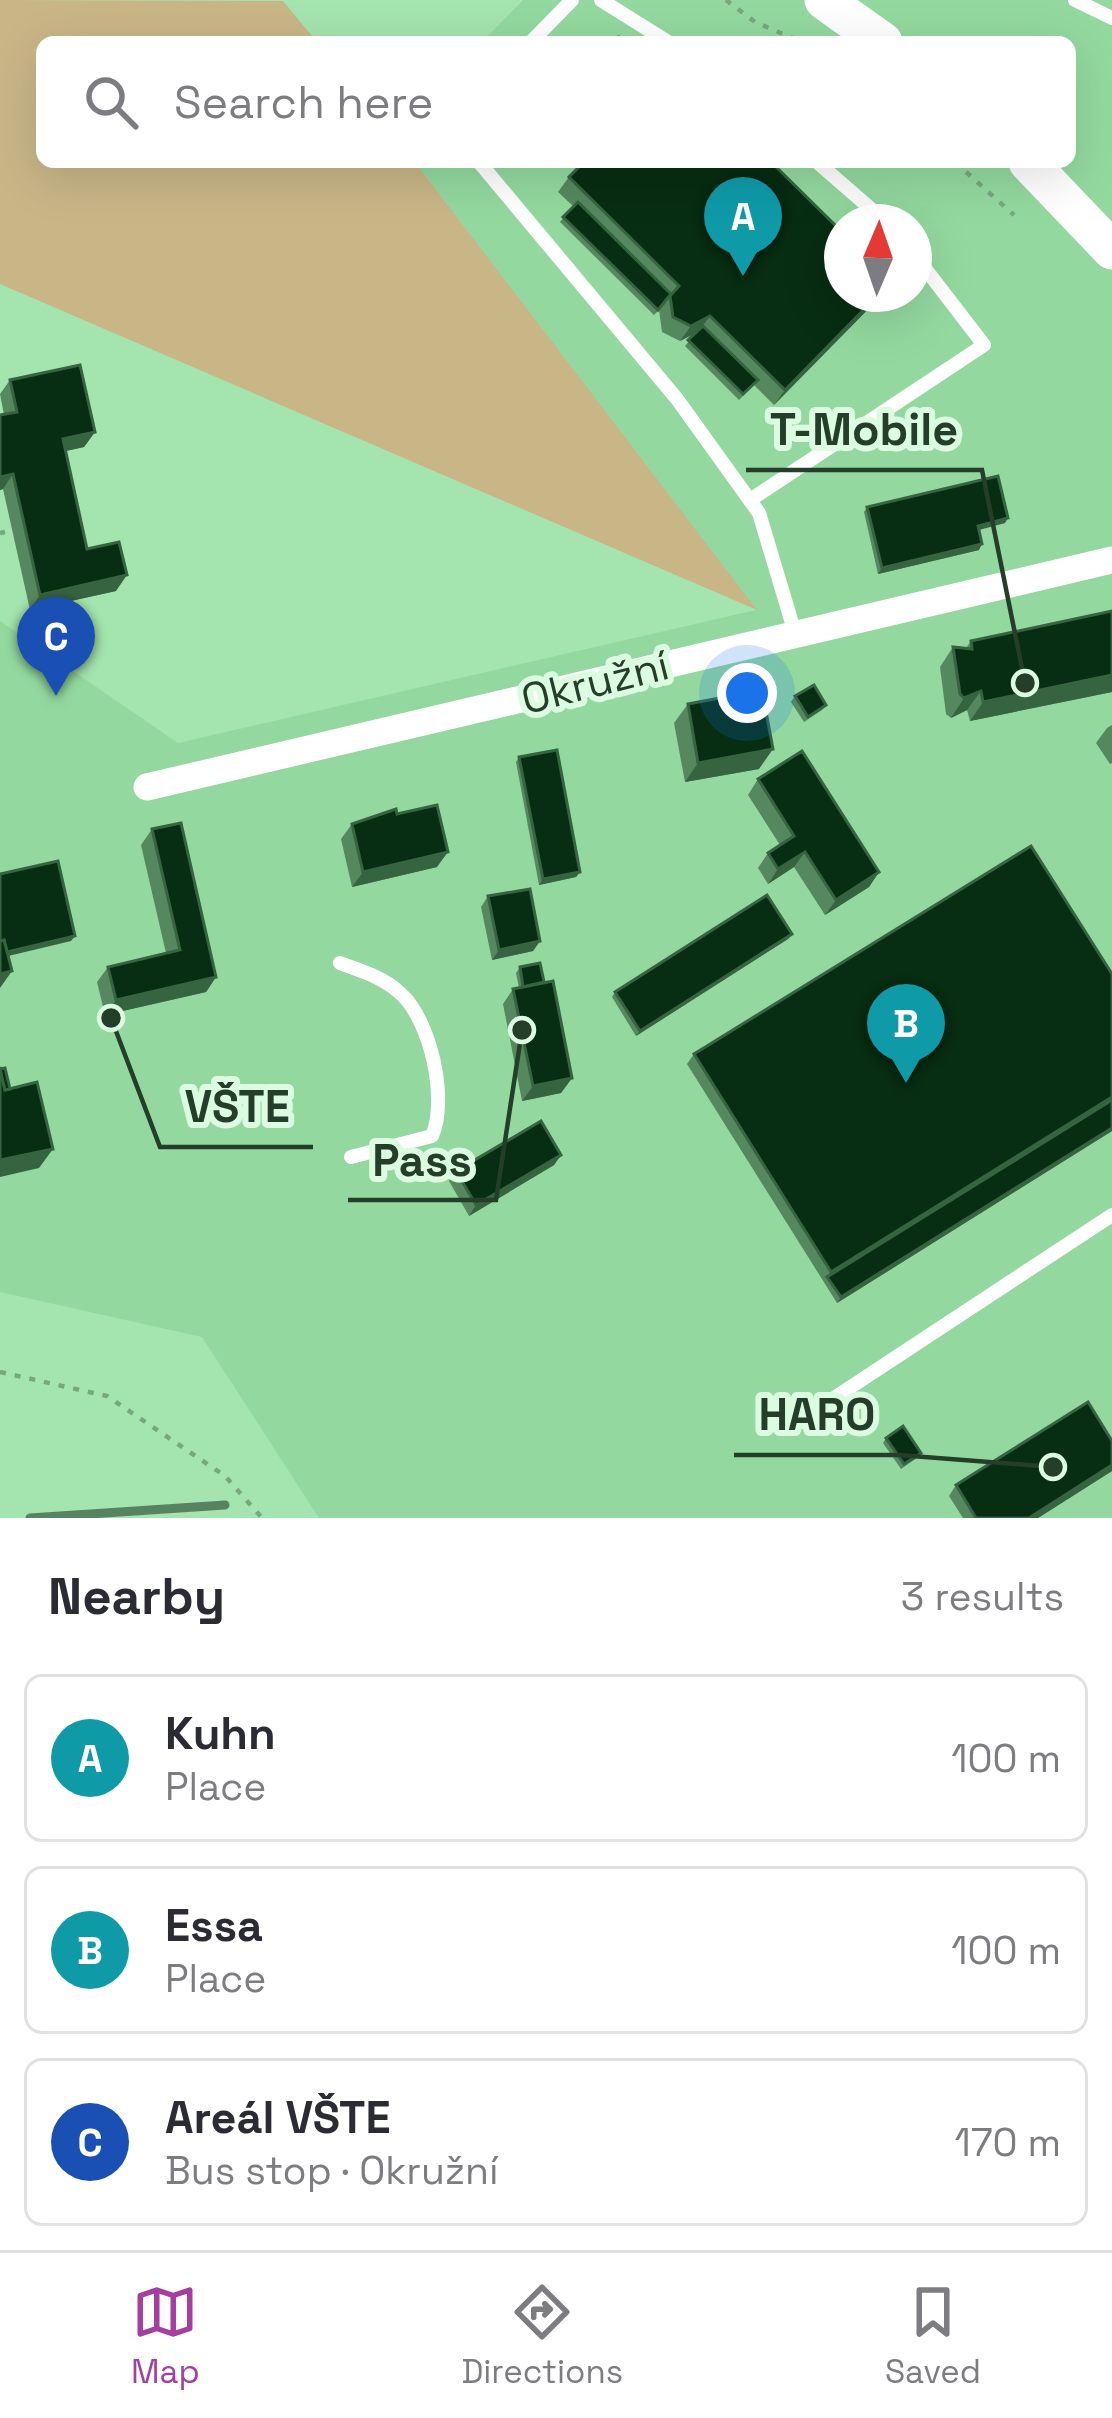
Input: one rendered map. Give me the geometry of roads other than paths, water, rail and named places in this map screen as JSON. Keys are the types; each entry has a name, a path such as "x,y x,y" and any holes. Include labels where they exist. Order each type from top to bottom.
{"main road":[{"path":"824,0 875,36"},
{"path":"1034,168 1112,250"}],"street":[{"name":"Okružní","path":"147,787 1112,560"}],"lane":[{"path":"537,36 572,0"},
{"path":"601,0 658,36"},
{"path":"1075,0 1112,18"},
{"path":"484,168 677,399 760,513 795,633"},
{"path":"824,168 865,204"},
{"path":"750,500 985,345 932,277"},
{"path":"340,963 375,976 418,1012 442,1114 432,1136 351,1156"},
{"path":"831,1400 1112,1215"}],"waterway":[{"path":"30,1518 225,1505"}],"place":[{"name":"Kuhn","path":"743,276"},
{"name":"T-Mobile","path":"1025,683"},
{"name":"Areál VŠTE","path":"56,696"},
{"name":"VŠTE","path":"111,1018"},
{"name":"Pass","path":"522,1030"},
{"name":"Essa","path":"906,1083"},
{"name":"HARO","path":"1053,1467"}]}
